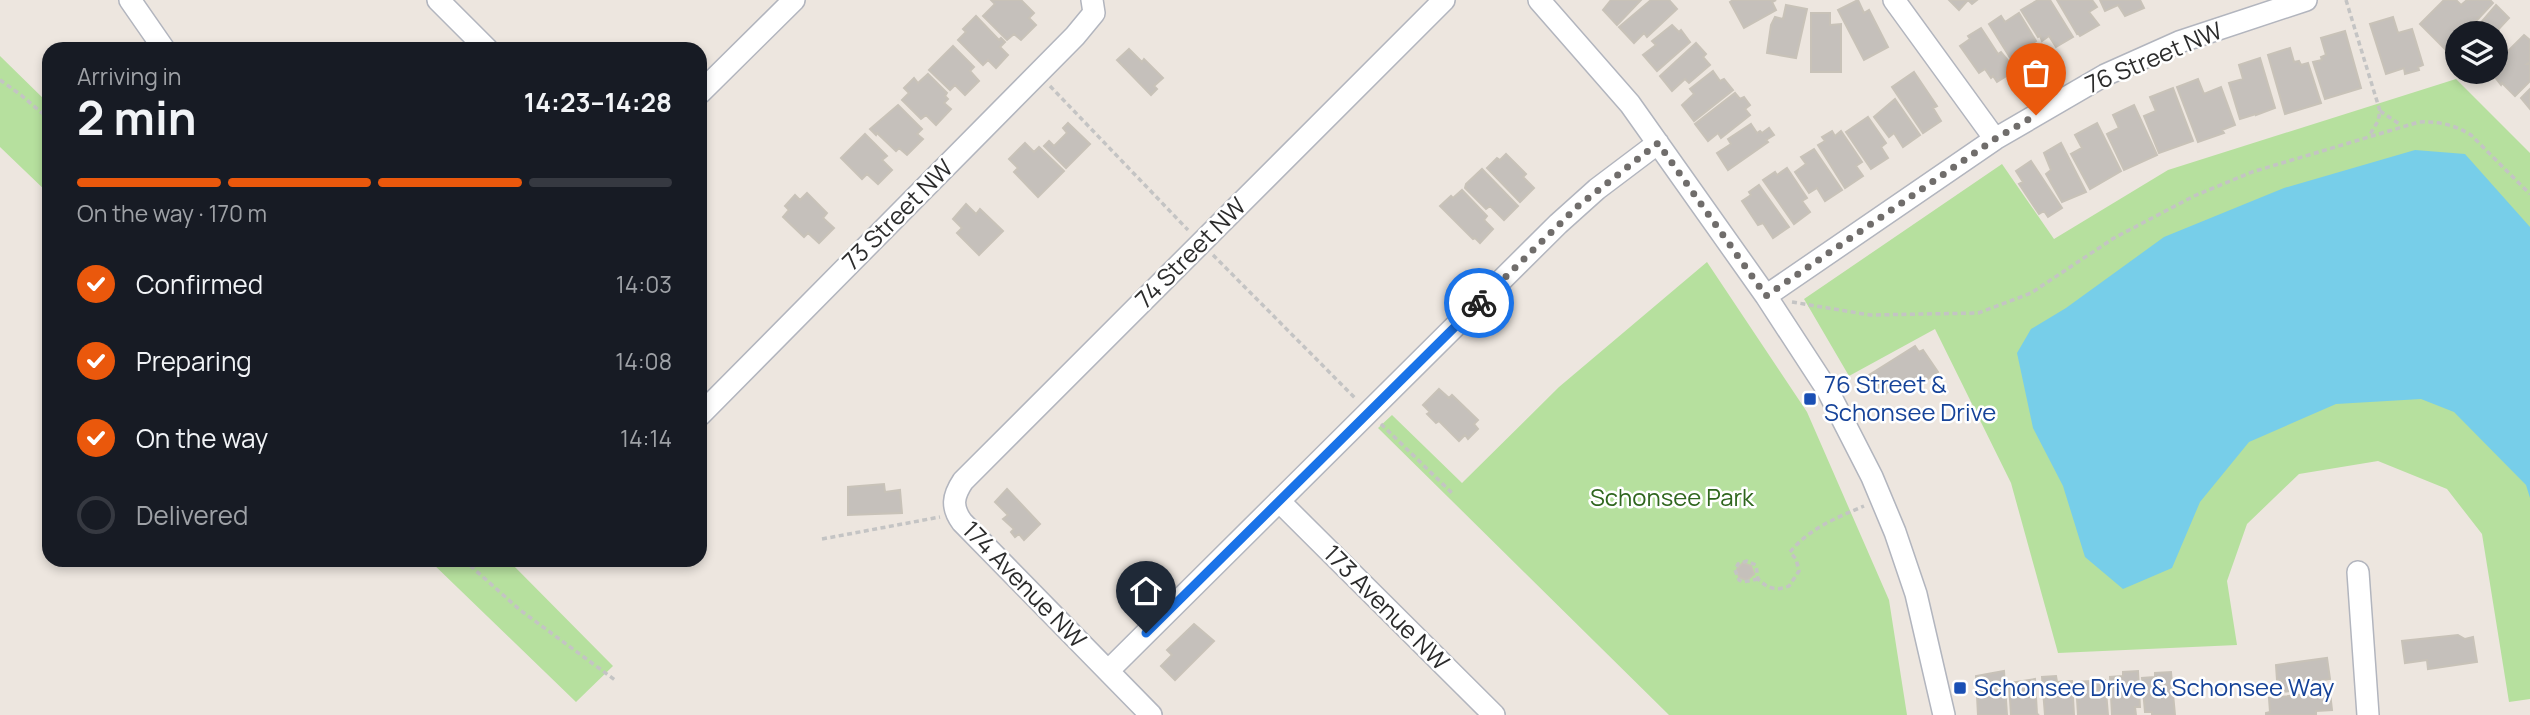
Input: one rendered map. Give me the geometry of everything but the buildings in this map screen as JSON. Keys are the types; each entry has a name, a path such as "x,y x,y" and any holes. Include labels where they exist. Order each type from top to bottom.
{"street":[{"path":"130,0 159,42"},
{"path":"438,0 480,42"},
{"name":"74 Street NW","path":"956,514 953,500 962,481 1444,0"},
{"path":"1539,0 1630,104 1766,296 1828,391 1877,488 1916,594 1944,715"},
{"path":"1894,0 1995,139"},
{"name":"76 Street NW","path":"1766,296 1995,139 2105,75 2179,42 2306,0"},
{"path":"707,85 780,5"},
{"name":"73 Street NW","path":"707,408 1087,23 1093,6"},
{"path":"1108,671 1577,207 1658,143"},
{"name":"173 Avenue NW","path":"1279,501 1494,715"},
{"name":"174 Avenue NW","path":"956,514 1152,715"},
{"path":"2358,572 2368,715"}],"path":[{"path":"2346,0 2380,111 2378,121 2367,137"},
{"path":"1038,74 1201,243 1452,493"},
{"path":"0,80 42,113"},
{"path":"2380,111 2403,126"},
{"path":"1766,296 1870,315 1978,313 2031,293 2113,238 2194,196 2252,172 2403,126 2432,121 2461,129 2471,135 2530,194"},
{"path":"1758,579 1743,582 1739,580 1735,570 1738,564 1747,561 1756,565 1758,579 1769,588 1777,590 1789,586 1798,571 1797,559 1790,552 1793,548 1814,530 1864,506"},
{"path":"822,539 956,514"},
{"path":"472,567 520,610 615,680"}],"green space":[{"path":"0,56 42,97 42,187 0,147"},
{"path":"2445,82 2461,84 2530,153 2530,699 2509,702 2482,534 2447,489 2378,461 2299,474 2247,524 2227,581 2237,645 2058,653 2011,483 1935,329 1849,376 1804,299 2002,164 2054,239 2168,170"},
{"name":"Schonsee Park","path":"1707,262 1807,412 1889,600 1907,715 1669,715 1378,428 1392,415 1462,483 1559,387"},
{"path":"436,567 515,567 613,666 576,702"}],"water":[{"path":"2415,150 2465,154 2530,227 2530,498 2526,485 2454,412 2421,399 2336,404 2249,442 2200,502 2172,568 2123,589 2085,557 2063,486 2033,428 2017,353 2031,329 2066,308 2164,237 2284,188"}],"way so far":[{"path":"1479,303 1597,189 1658,143 1766,296 1995,139 2036,115"}],"place":[{"name":"76 Street & Schonsee Drive","path":"1810,399"},
{"name":"Schonsee Drive & Schonsee Way","path":"1960,688"}],"route":[{"path":"1146,633 1479,303"}]}
